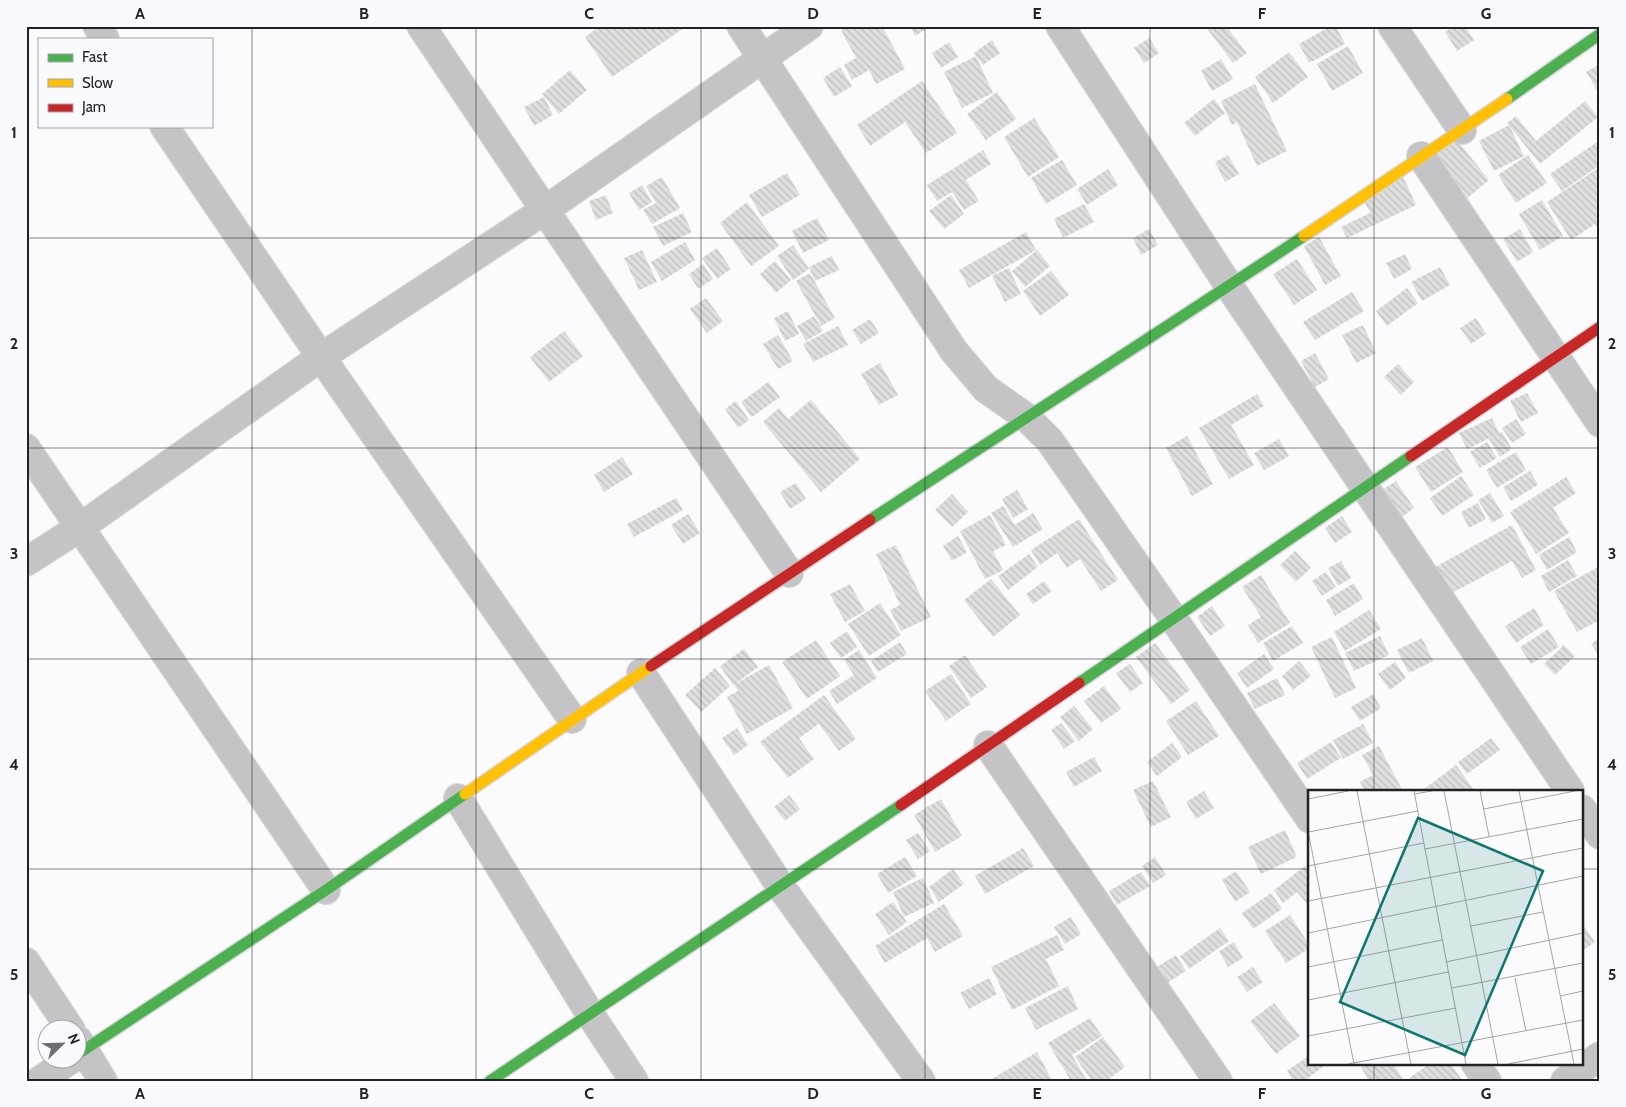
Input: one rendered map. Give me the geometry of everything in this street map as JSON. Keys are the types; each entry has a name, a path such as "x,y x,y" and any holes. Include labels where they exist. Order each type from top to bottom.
{"street":[{"path":"97,26 104,38"},
{"path":"421,26 789,573"},
{"path":"741,26 954,351 986,390 1026,416 1050,441 1308,816"},
{"path":"26,562 79,528 321,357 545,210 809,26"},
{"path":"1060,26 1229,286 1569,790"},
{"path":"1392,26 1462,130"},
{"path":"88,1039 326,890 572,719 789,573 1026,416 1163,330 1420,156 1462,130 1600,34"},
{"path":"165,128 321,357 572,719"},
{"path":"1420,156 1600,424"},
{"path":"490,1081 781,887 1600,327"},
{"path":"26,448 326,890"},
{"path":"641,673 781,887 921,1081"},
{"path":"988,745 1218,1081"},
{"path":"458,798 590,1014 634,1081"},
{"path":"1584,812 1600,835"},
{"path":"26,962 60,1020"},
{"path":"1565,1081 1600,1056"},
{"path":"88,1062 104,1081"},
{"path":"1476,1064 1487,1081"},
{"path":"39,1081 51,1070"}],"building":[{"path":"600,26 687,26 612,77 585,37"},
{"path":"848,26 882,26 905,69 876,84 869,70 852,80 844,65 856,58 841,30"},
{"path":"910,26 932,26 915,36"},
{"path":"1205,26 1226,26 1247,53 1233,63"},
{"path":"1331,26 1336,26 1345,44 1309,63 1299,44"},
{"path":"1454,26 1465,26 1474,40 1457,51 1445,32"},
{"path":"1149,38 1159,53 1144,63 1134,48"},
{"path":"992,40 1000,53 983,65 974,53"},
{"path":"949,42 958,57 941,68 932,53"},
{"path":"1348,46 1363,73 1332,91 1317,64"},
{"path":"1289,52 1308,77 1273,103 1255,77"},
{"path":"976,56 993,93 962,108 944,72"},
{"path":"1221,59 1233,79 1212,91 1201,71"},
{"path":"1600,64 1600,95 1586,72"},
{"path":"840,67 852,86 834,97 823,78"},
{"path":"570,70 587,90 559,114 542,94"},
{"path":"922,81 957,133 926,153 905,122 870,146 857,125"},
{"path":"1255,84 1287,151 1257,166 1237,122 1232,125 1221,101"},
{"path":"997,92 1016,119 986,140 967,114"},
{"path":"544,97 553,115 534,126 524,107"},
{"path":"1214,99 1225,113 1195,136 1184,123"},
{"path":"1585,101 1598,117 1540,164 1507,123 1516,116 1536,141"},
{"path":"1034,118 1059,157 1028,177 1004,137"},
{"path":"1509,125 1524,156 1494,171 1479,141"},
{"path":"1456,139 1489,180 1464,201 1431,159"},
{"path":"1600,140 1600,165 1562,191 1550,174"},
{"path":"983,150 991,164 966,180 979,201 964,210 952,192 937,201 927,185"},
{"path":"1228,155 1239,174 1225,182 1215,162"},
{"path":"1528,155 1547,183 1516,203 1498,175"},
{"path":"1062,160 1077,185 1046,204 1031,178"},
{"path":"1600,167 1600,231 1595,224 1571,240 1547,202"},
{"path":"1108,169 1118,185 1087,205 1077,189"},
{"path":"787,173 800,195 762,217 749,195"},
{"path":"1402,174 1416,205 1347,238 1341,227 1370,213 1361,194"},
{"path":"662,177 680,208 652,224 643,210 656,203 646,186"},
{"path":"642,185 652,202 639,210 629,193"},
{"path":"606,195 613,213 596,220 589,201"},
{"path":"951,195 964,214 944,229 929,211"},
{"path":"1542,200 1563,236 1540,250 1519,214"},
{"path":"747,202 779,246 751,266 720,223"},
{"path":"1084,204 1094,222 1063,238 1054,219"},
{"path":"683,213 692,232 663,246 653,227"},
{"path":"817,218 829,240 803,253 792,231"},
{"path":"1149,229 1158,245 1141,255 1133,238"},
{"path":"1520,229 1533,252 1517,262 1503,239"},
{"path":"1026,232 1036,250 969,288 959,270"},
{"path":"1319,237 1341,276 1325,285 1304,246"},
{"path":"685,242 695,260 662,281 651,262"},
{"path":"793,245 809,269 793,280 777,256"},
{"path":"717,248 731,269 717,279 702,258"},
{"path":"642,250 657,282 639,290 624,258"},
{"path":"1037,250 1050,266 1025,287 1012,271"},
{"path":"1405,254 1412,269 1394,279 1386,263"},
{"path":"832,256 839,270 815,281 809,267"},
{"path":"1297,259 1317,290 1294,305 1273,274"},
{"path":"775,261 791,280 776,293 760,274"},
{"path":"703,264 713,279 698,289 689,274"},
{"path":"1440,267 1450,285 1422,301 1411,282"},
{"path":"1009,268 1021,294 1005,302 992,276"},
{"path":"1051,271 1069,295 1040,316 1023,291"},
{"path":"810,273 835,318 821,326 796,281"},
{"path":"1407,288 1418,303 1387,326 1376,311"},
{"path":"1352,292 1364,311 1315,340 1303,322"},
{"path":"706,298 723,321 707,333 690,309"},
{"path":"788,311 799,334 785,341 774,318"},
{"path":"814,316 823,331 806,341 797,326"},
{"path":"1476,318 1486,334 1471,344 1460,328"},
{"path":"870,319 879,333 861,344 852,330"},
{"path":"1363,325 1376,353 1356,363 1342,335"},
{"path":"838,326 848,345 813,362 803,344"},
{"path":"564,331 583,356 549,382 530,357"},
{"path":"778,335 793,361 778,369 763,344"},
{"path":"1315,353 1329,379 1315,387 1301,361"},
{"path":"880,363 898,395 879,405 861,374"},
{"path":"1398,364 1414,382 1401,395 1384,377"},
{"path":"768,382 780,397 752,417 741,402"},
{"path":"1527,393 1538,413 1521,422 1510,401"},
{"path":"1257,394 1264,406 1231,425 1254,465 1229,479 1199,428"},
{"path":"811,400 860,459 821,492 763,422 779,408 788,419"},
{"path":"736,401 749,420 738,428 725,409"},
{"path":"1492,418 1499,433 1502,432 1512,449 1500,457 1489,439 1496,435 1467,449 1459,433"},
{"path":"1516,419 1526,434 1512,443 1502,428"},
{"path":"1187,436 1213,484 1192,496 1166,448"},
{"path":"1279,439 1289,456 1264,470 1254,453"},
{"path":"1487,442 1497,458 1480,468 1470,452"},
{"path":"1448,447 1463,472 1431,492 1415,467"},
{"path":"1516,452 1526,470 1497,488 1486,470"},
{"path":"622,457 633,474 604,492 594,475"},
{"path":"1530,471 1538,485 1511,501 1503,487"},
{"path":"1461,476 1474,495 1442,516 1430,498"},
{"path":"1566,477 1576,493 1553,508 1569,533 1536,554 1510,512"},
{"path":"1396,481 1414,508 1398,520 1379,492"},
{"path":"796,483 806,499 790,509 780,492"},
{"path":"1017,490 1028,509 1013,518 1002,499"},
{"path":"1490,493 1504,516 1492,523 1478,500"},
{"path":"952,494 968,512 952,527 935,510"},
{"path":"676,498 683,510 634,537 627,524"},
{"path":"1478,503 1486,519 1469,528 1461,512"},
{"path":"1003,506 1015,525 1033,513 1043,529 1013,547 991,513"},
{"path":"688,514 700,533 683,544 671,525"},
{"path":"990,515 1006,545 993,551 1003,570 985,579 960,531"},
{"path":"1342,516 1352,532 1335,543 1325,528"},
{"path":"1079,519 1118,580 1101,591 1080,559 1067,568 1057,553 1040,565 1031,550"},
{"path":"1512,525 1536,570 1522,578 1512,561 1450,594 1435,567"},
{"path":"958,536 967,552 952,561 943,546"},
{"path":"1569,537 1577,552 1547,570 1539,555"},
{"path":"896,545 931,617 901,631 890,610 900,605 876,554"},
{"path":"1295,551 1311,568 1296,582 1280,565"},
{"path":"1029,554 1038,567 1008,590 998,576"},
{"path":"1568,560 1577,576 1549,592 1541,576"},
{"path":"1341,561 1351,578 1338,586 1328,568"},
{"path":"1600,566 1600,620 1577,632 1554,591"},
{"path":"1326,572 1336,587 1322,596 1312,581"},
{"path":"1261,575 1290,623 1258,643 1248,625 1261,617 1242,587"},
{"path":"991,579 1020,615 993,637 964,600"},
{"path":"1044,581 1052,591 1033,604 1026,594"},
{"path":"1354,583 1363,599 1335,616 1326,600"},
{"path":"850,584 865,611 845,622 830,594"},
{"path":"880,603 901,635 869,656 848,624"},
{"path":"1212,606 1225,626 1210,636 1197,617"},
{"path":"1534,608 1544,625 1516,643 1505,626"},
{"path":"1369,610 1381,629 1345,651 1334,632"},
{"path":"1292,626 1303,643 1273,661 1263,643"},
{"path":"1548,629 1559,647 1531,664 1520,647"},
{"path":"847,631 857,647 841,658 830,643"},
{"path":"1380,636 1389,655 1354,671 1345,653"},
{"path":"1332,637 1356,688 1335,698 1311,647"},
{"path":"1600,637 1600,657 1591,644"},
{"path":"1422,638 1433,661 1409,673 1397,650"},
{"path":"816,640 840,676 807,699 782,662"},
{"path":"900,642 907,654 878,672 871,661"},
{"path":"1155,643 1190,690 1171,704 1136,657"},
{"path":"1564,645 1575,656 1555,675 1544,664"},
{"path":"744,649 758,667 735,684 769,665 793,708 747,734 727,697 738,691 720,666"},
{"path":"859,650 877,678 837,704 829,691 854,675 844,660"},
{"path":"1264,654 1274,669 1247,688 1237,673"},
{"path":"965,655 987,687 971,698 949,666"},
{"path":"1299,661 1311,676 1293,690 1282,676"},
{"path":"1395,662 1406,678 1390,690 1378,674"},
{"path":"1130,664 1143,683 1130,692 1116,673"},
{"path":"715,668 730,686 701,712 685,695"},
{"path":"951,674 971,704 946,721 925,691"},
{"path":"1277,678 1285,695 1255,709 1247,693"},
{"path":"1104,686 1121,709 1101,723 1084,701"},
{"path":"1373,694 1381,708 1360,721 1351,707"},
{"path":"824,695 856,739 839,751 819,724 799,738 814,759 788,778 760,742"},
{"path":"1196,701 1219,736 1188,755 1166,721"},
{"path":"1074,706 1093,729 1079,741 1060,717"},
{"path":"1061,723 1075,741 1064,749 1051,730"},
{"path":"1363,724 1373,743 1343,759 1333,740"},
{"path":"737,728 748,745 734,755 722,738"},
{"path":"1491,738 1500,750 1467,774 1458,762"},
{"path":"1331,742 1341,758 1307,779 1297,763"},
{"path":"1172,743 1182,757 1157,776 1147,762"},
{"path":"1379,746 1402,790 1364,790 1360,782 1373,775 1362,755"},
{"path":"1094,757 1102,771 1074,787 1066,772"},
{"path":"1456,765 1474,790 1424,790"},
{"path":"1153,781 1171,817 1151,827 1133,790"},
{"path":"1204,791 1214,808 1196,819 1186,802"},
{"path":"789,795 800,809 785,821 774,807"},
{"path":"941,799 962,836 935,852 914,815"},
{"path":"1285,830 1297,857 1261,874 1248,847"},
{"path":"918,833 930,851 918,859 906,840"},
{"path":"1023,848 1034,866 985,894 975,876"},
{"path":"905,857 917,876 888,893 877,874"},
{"path":"1155,857 1166,875 1153,883 1142,866"},
{"path":"1305,866 1308,870 1307,904 1297,892 1283,903 1274,890"},
{"path":"953,869 964,884 939,902 929,887"},
{"path":"1236,871 1250,892 1235,902 1222,880"},
{"path":"1141,872 1150,886 1117,905 1109,891"},
{"path":"923,878 934,903 904,917 893,892"},
{"path":"1271,893 1282,909 1253,929 1242,913"},
{"path":"893,902 907,922 889,935 875,914"},
{"path":"944,904 963,936 935,952 927,938 885,963 875,946"},
{"path":"1290,915 1308,943 1308,949 1286,963 1265,931"},
{"path":"1071,917 1081,934 1065,944 1054,927"},
{"path":"1584,926 1595,942 1584,950"},
{"path":"1220,928 1229,941 1189,969 1180,956"},
{"path":"1057,935 1064,950 1046,959 1059,986 1012,1010 991,967"},
{"path":"1234,942 1243,958 1228,967 1219,951"},
{"path":"1176,955 1186,971 1167,983 1157,967"},
{"path":"1253,967 1263,982 1247,992 1237,977"},
{"path":"989,978 997,994 969,1009 960,993"},
{"path":"1068,986 1078,1009 1036,1030 1025,1008"},
{"path":"1274,1003 1300,1036 1276,1054 1250,1021"},
{"path":"1090,1018 1102,1036 1072,1055 1087,1081 1071,1081 1048,1043"},
{"path":"1103,1037 1125,1067 1106,1081 1092,1081 1075,1057"},
{"path":"1037,1052 1051,1078 1047,1081 988,1081"},
{"path":"1308,1056 1308,1064 1322,1064 1323,1067 1304,1081 1293,1081 1287,1071"},
{"path":"1360,1064 1394,1064 1404,1081 1369,1081"},
{"path":"1430,1064 1451,1064 1463,1081 1411,1081 1409,1078"}],"traffic: fast":[{"path":"1507,99 1600,34"},
{"path":"870,520 1304,236"},
{"path":"1079,683 1411,456"},
{"path":"88,1047 326,890 465,794"},
{"path":"490,1081 901,805"}],"traffic: slow":[{"path":"1304,236 1507,99"},
{"path":"465,794 651,666"}],"traffic: jam":[{"path":"1411,456 1600,327"},
{"path":"651,666 870,520"},
{"path":"901,805 1079,683"}]}
